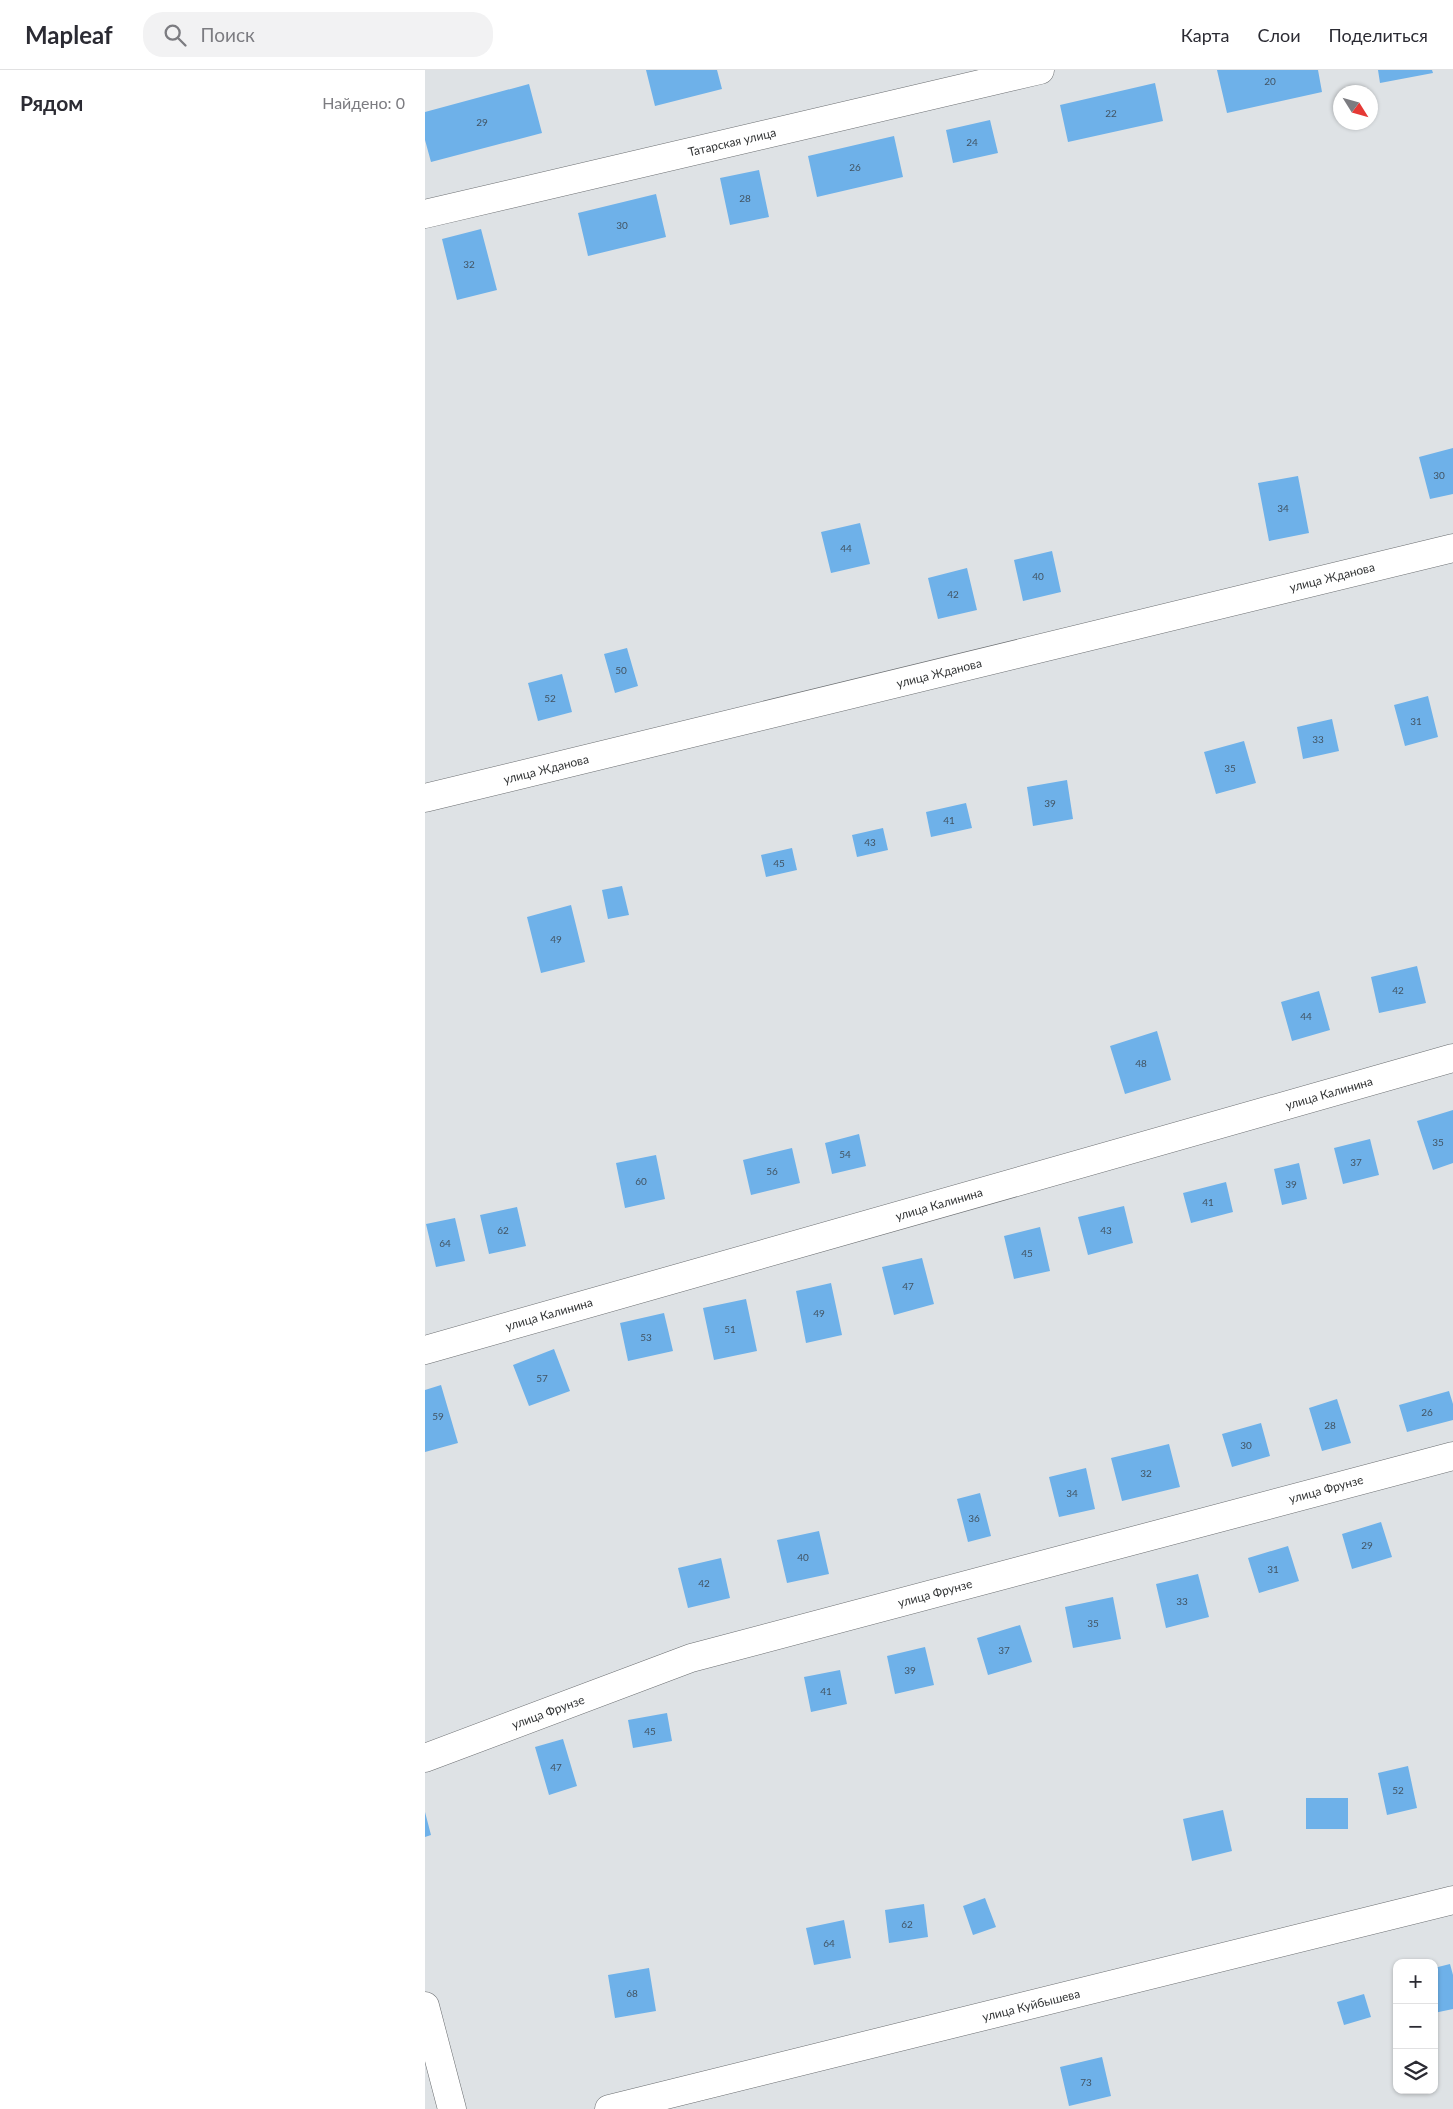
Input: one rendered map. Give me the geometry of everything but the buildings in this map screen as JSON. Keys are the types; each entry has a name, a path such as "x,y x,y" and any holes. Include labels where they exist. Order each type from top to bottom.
{"street":[{"name":"Татарская улица","path":"425,214 1040,70"},
{"name":"улица Жданова","path":"425,798 1453,548"},
{"name":"улица Калинина","path":"425,1350 1453,1058"},
{"name":"улица Фрунзе","path":"425,1758 691,1658 1453,1456"},
{"name":"улица Куйбышева","path":"609,2109 1453,1900"},
{"path":"425,2006 452,2109"}]}
